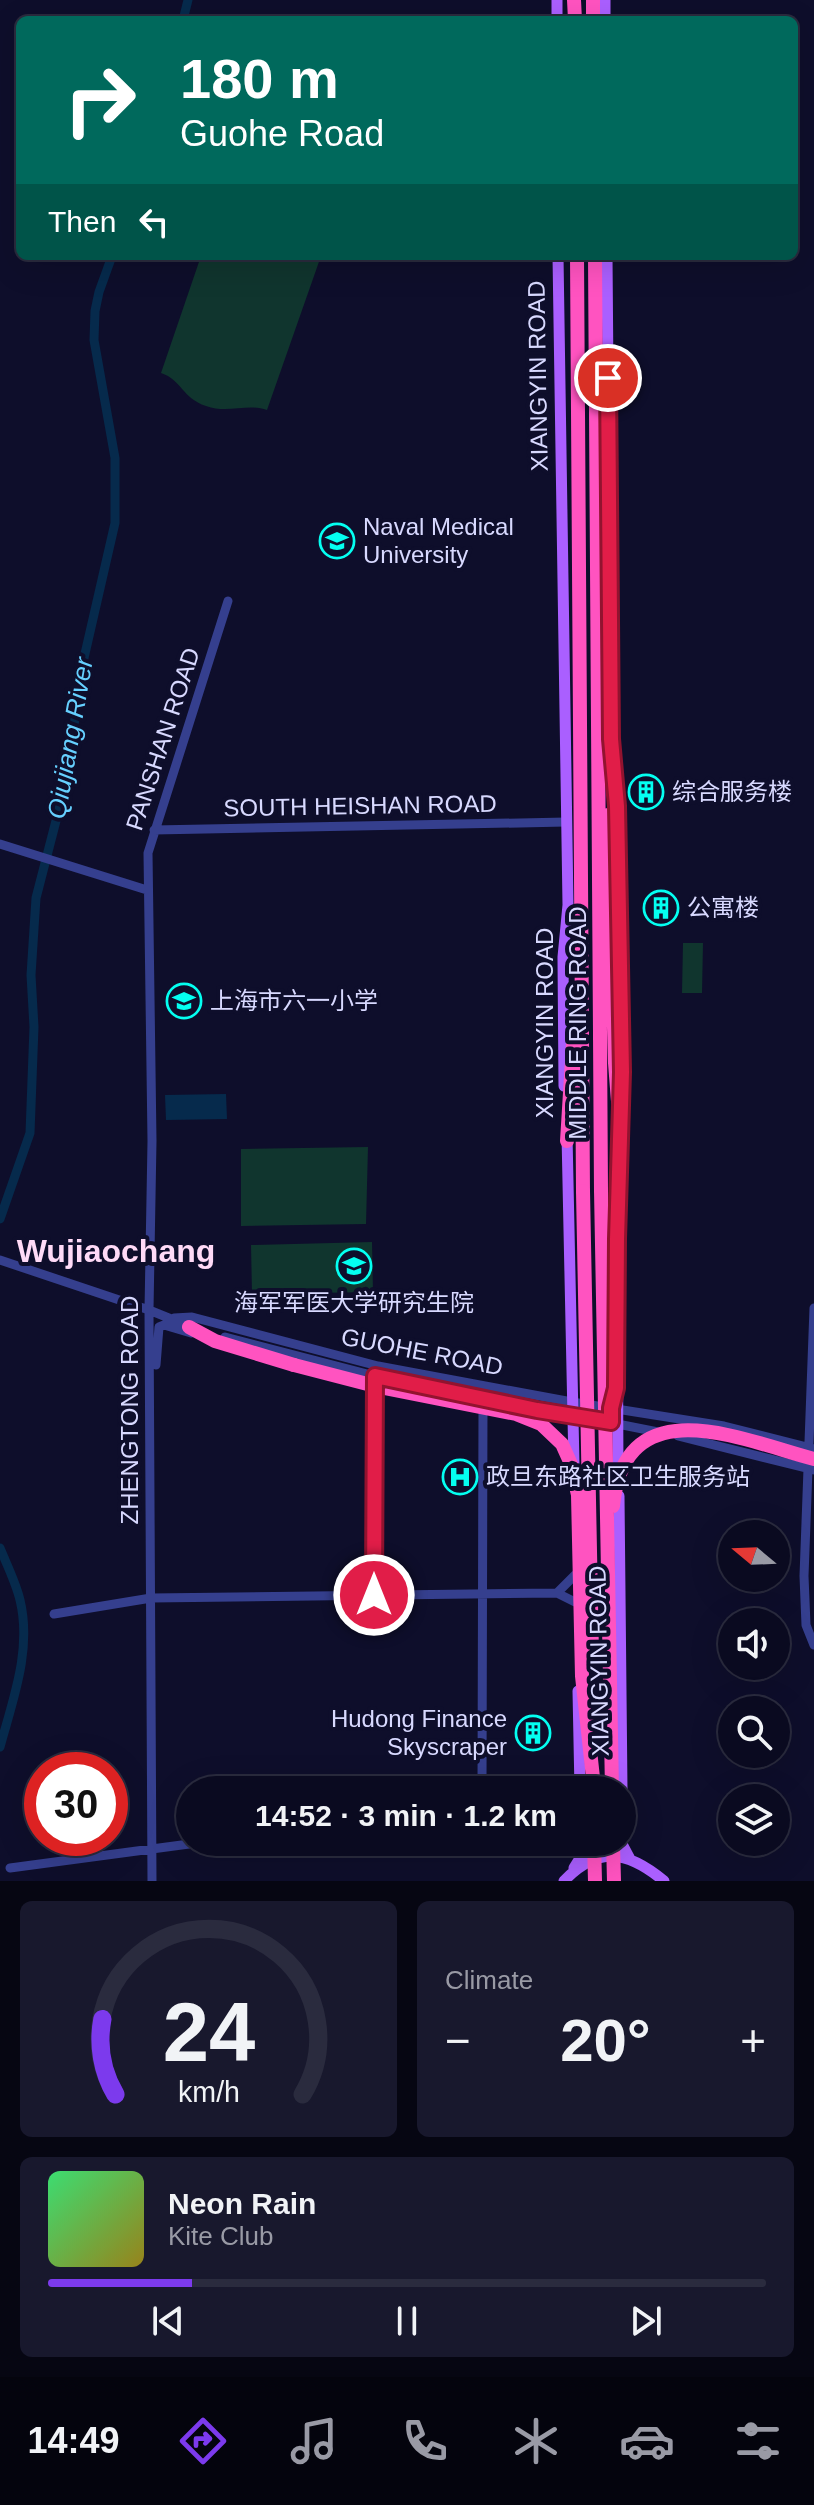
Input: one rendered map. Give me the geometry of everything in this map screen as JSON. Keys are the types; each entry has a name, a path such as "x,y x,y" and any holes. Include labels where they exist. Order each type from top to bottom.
{"highway":[{"name":"MIDDLE RING ROAD","path":"577,260 587,1776"},
{"name":"MIDDLE RING ROAD","path":"595,260 601,1190 616,1776"},
{"path":"599,731 610,841 619,1114"},
{"path":"567,1141 582,904"},
{"path":"189,1327 215,1341 294,1365 379,1387 516,1414 541,1424 562,1444 571,1464 578,1495 586,1776"},
{"path":"616,1776 613,1514 617,1488 626,1465 646,1441 676,1429 719,1433 812,1459"},
{"path":"594,1856 595,1881"},
{"path":"613,1856 614,1881"}],"main road":[{"name":"XIANGYIN ROAD","path":"558,260 568,905 563,957 565,1113 575,1602 586,1776"},
{"name":"XIANGYIN ROAD","path":"607,260 611,739 617,806 622,1033 614,1408 612,1671 616,1776"},
{"path":"568,1877 579,1856"},
{"path":"568,1877 590,1859 613,1856 630,1859 664,1881"}],"street":[{"name":"PANSHAN ROAD","path":"147,890 148,853 154,830 228,601"},
{"name":"SOUTH HEISHAN ROAD","path":"154,830 566,822"},
{"path":"0,844 147,890"},
{"name":"ZHENGTONG ROAD","path":"147,890 152,1141 149,1310 152,1881"},
{"name":"GUOHE ROAD","path":"0,1260 149,1310 189,1327 375,1376 812,1459"},
{"path":"814,1308 812,1459 804,1602 806,1625 814,1645"},
{"name":"GUOHE ROAD","path":"171,1318 192,1317 378,1366 724,1426 812,1459"},
{"path":"151,1412 155,1400 159,1327 164,1325 215,1341"},
{"path":"374,1595 375,1376"},
{"path":"482,1776 483,1397"},
{"path":"557,1593 575,1575"},
{"path":"54,1614 151,1598 557,1593 575,1602"},
{"path":"10,1868 176,1846"}],"green space":[{"path":"200,260 320,260 267,410 206,406 161,373"},
{"path":"683,943 703,943 702,993 682,993"},
{"path":"368,1147 366,1224 241,1226 241,1149"},
{"path":"372,1242 373,1292 252,1294 251,1245"}],"water":[{"path":"226,1094 227,1119 166,1120 165,1095"}],"waterway":[{"name":"Qiujiang River","path":"184,16 188,0"},
{"name":"Qiujiang River","path":"0,1219 30,1133 34,1027 31,975 36,898 65,786 84,658 115,523 115,458 94,340 95,311 111,260"},
{"name":"Qiujiang River","path":"0,1548 20,1600 24,1637 15,1693 0,1747"}],"place":[{"name":"Naval Medical University","path":"337,541"},
{"name":"综合服务楼","path":"646,792"},
{"name":"公寓楼","path":"661,908"},
{"name":"上海市六一小学","path":"184,1001"},
{"name":"海军军医大学研究生院","path":"354,1266"},
{"name":"政旦东路社区卫生服务站","path":"460,1477"},
{"name":"Hudong Finance Skyscraper","path":"533,1733"}],"district":[{"name":"Wujiaochang","path":"116,1251"}],"route":[{"path":"374,1595 375,1376 611,1422 616,1388 622,1072 617,806 611,739 608,378"}]}
